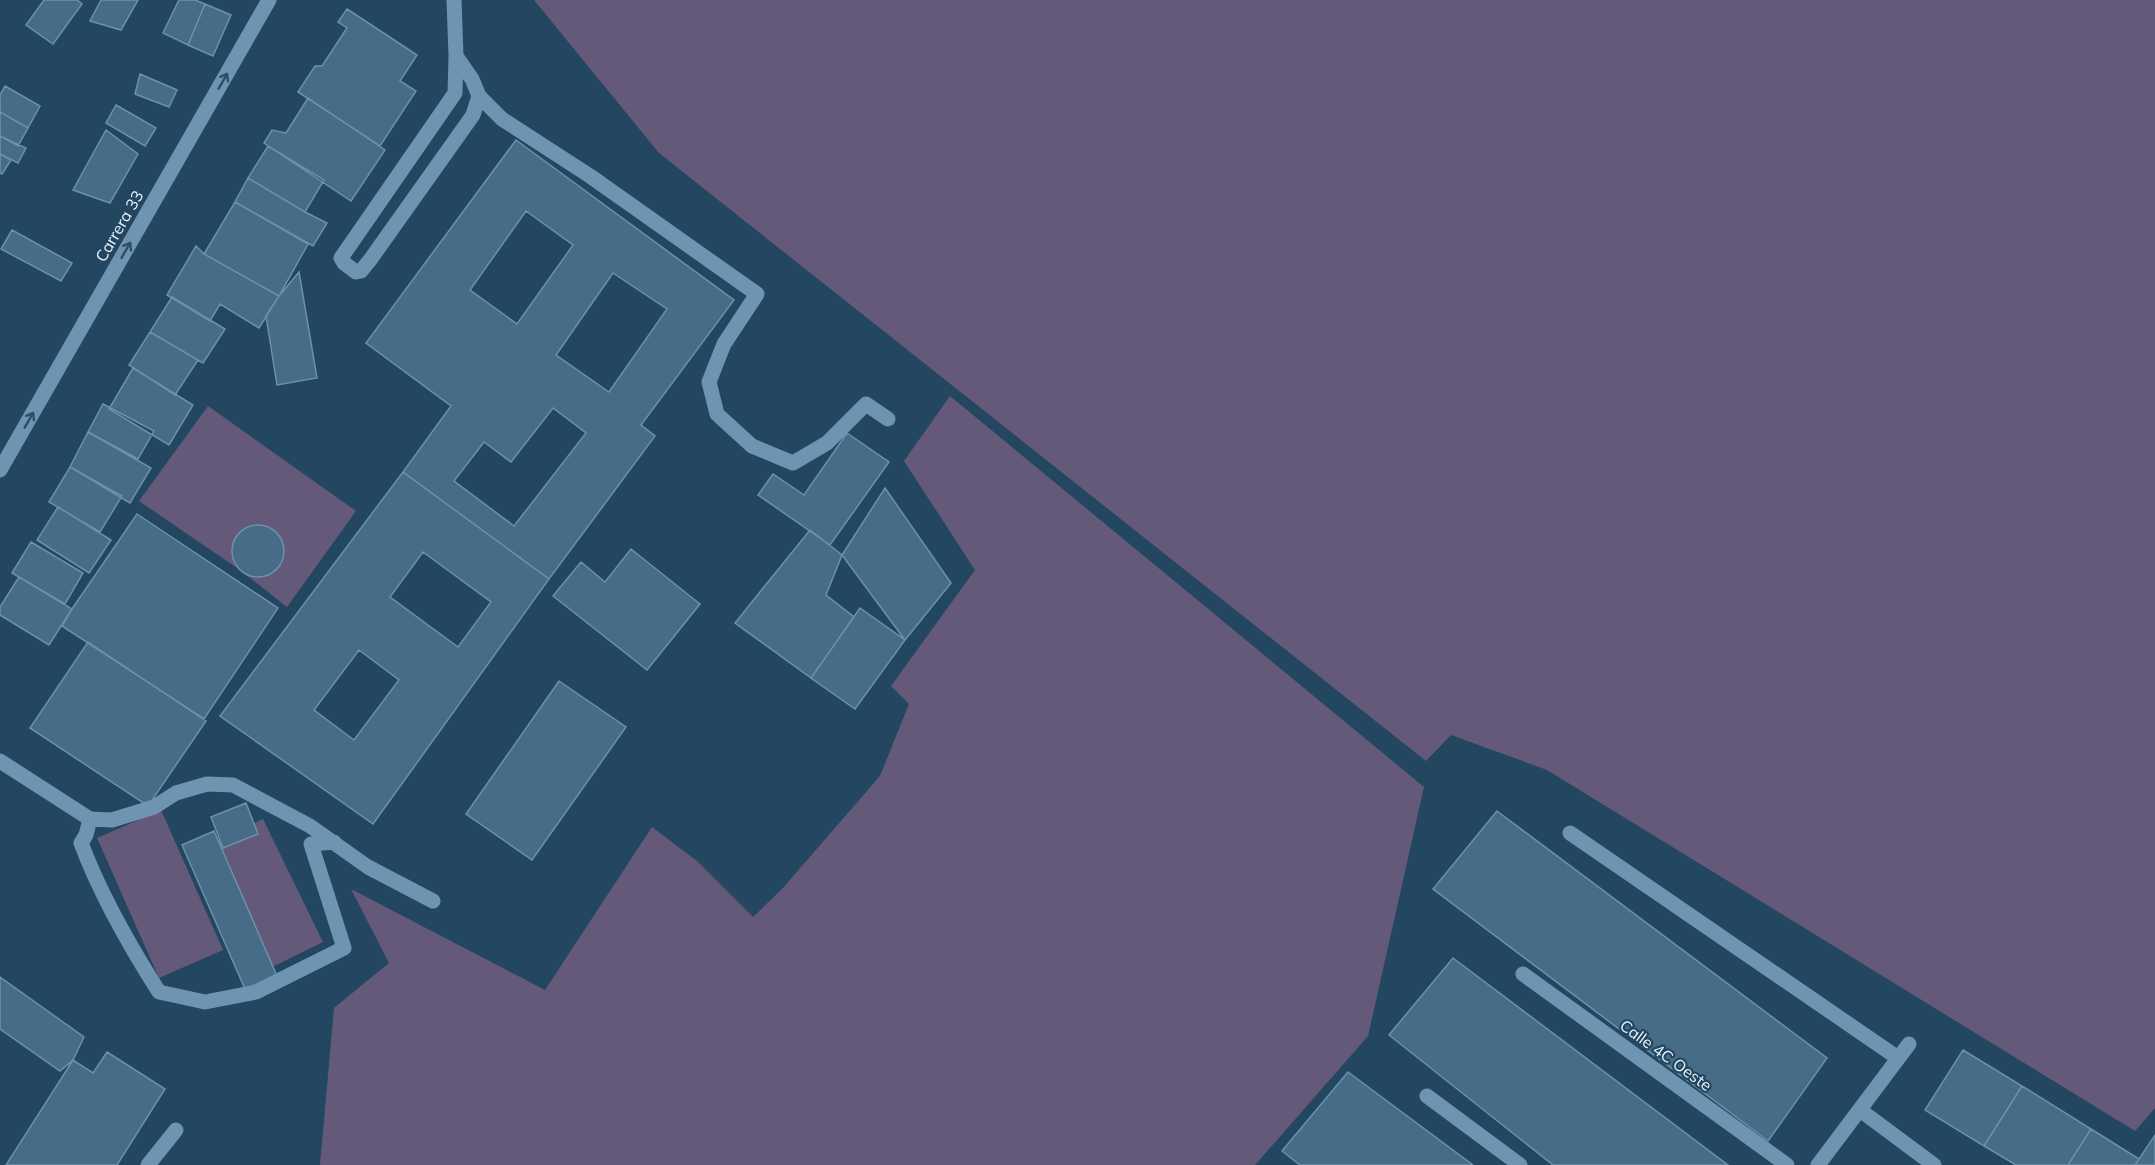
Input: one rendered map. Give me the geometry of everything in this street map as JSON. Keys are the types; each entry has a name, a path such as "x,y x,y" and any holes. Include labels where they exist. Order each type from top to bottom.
{"street":[{"name":"Carrera 33","path":"0,471 269,0"},
{"path":"454,0 455,93 353,238 341,258 344,263 356,272 361,271 370,260 473,115 479,96"},
{"path":"456,56 472,79 479,96 502,119 590,176 757,294 724,344 709,382 717,414 752,446 793,463 826,443 866,404 888,419"},
{"path":"0,761 90,819 112,820 154,807 176,793 207,784 233,784 310,825 368,867 433,901"},
{"path":"90,819 86,835 81,843 91,869 128,943 159,992 205,1002 256,992 345,948 311,844 334,842"},
{"path":"1570,833 1898,1059"},
{"name":"Calle 4C Oeste","path":"1523,974 1787,1165"},
{"path":"1818,1165 1909,1044"},
{"path":"1427,1096 1520,1165"},
{"path":"1860,1110 1934,1165"},
{"path":"148,1165 176,1130"}],"shaded area":[{"path":"534,0 2155,0 2155,1108 2135,1131 1547,770 1451,735 1426,761 659,153"},
{"path":"950,396 1424,787 1368,1036 1255,1165 320,1165 334,1008 389,963 351,889 545,990 652,827 697,861 753,917 782,889 880,776 909,704 891,686 975,570 904,461"},
{"path":"208,406 356,511 287,607 240,570 139,501"},
{"path":"161,810 223,950 159,978 97,838"},
{"path":"263,819 323,942 258,974 198,850"}],"building":[{"path":"44,0 77,0 82,4 53,44 26,25"},
{"path":"101,0 138,0 121,30 90,21"},
{"path":"179,0 195,0 205,4 188,45 163,33"},
{"path":"205,4 231,15 213,56 188,45"},
{"path":"347,9 417,55 400,81 416,91 380,146 298,92 315,66 322,66 347,28 338,22"},
{"path":"140,74 177,90 169,107 135,94"},
{"path":"5,86 40,106 28,128 0,112 0,95"},
{"path":"308,98 385,150 351,201 264,143 272,130 286,133"},
{"path":"116,105 156,128 145,146 106,123"},
{"path":"0,112 28,128 18,146 0,136"},
{"path":"106,130 138,154 110,203 73,190"},
{"path":"0,136 26,148 18,163 0,154"},
{"path":"516,140 734,300 641,425 655,436 549,579 403,472 451,406 366,343","holes":["526,211 573,245 517,324 470,290","613,273 667,309 609,392 556,355","553,408 586,433 514,526 454,481 484,442 511,462"]},
{"path":"268,146 324,180 305,212 248,178"},
{"path":"0,154 11,160 2,174 0,173"},
{"path":"248,178 327,223 313,246 235,202"},
{"path":"235,202 308,244 279,296 204,254"},
{"path":"12,230 72,263 61,281 1,249"},
{"path":"196,246 204,254 279,296 259,328 220,304 210,321 167,295"},
{"path":"299,272 317,378 277,385 266,316"},
{"path":"172,297 225,329 203,363 150,332"},
{"path":"150,332 198,360 175,395 129,365"},
{"path":"133,368 193,405 169,445 109,409"},
{"path":"103,404 154,431 138,459 88,432"},
{"path":"88,432 151,468 130,503 70,467"},
{"path":"847,433 889,462 830,545 758,495 773,474 804,495"},
{"path":"70,467 122,496 100,532 49,502"},
{"path":"403,472 549,579 373,824 220,716","holes":["423,552 491,602 458,647 390,597","359,650 399,680 354,740 314,710"]},
{"path":"885,488 951,583 905,640 842,555"},
{"path":"58,507 111,540 89,573 37,540"},
{"path":"137,514 278,608 204,719 62,626"},
{"path":"258,525 268,527 276,533 282,541 284,551 282,561 276,569 268,575 258,577 248,575 240,569 234,561 232,551 234,541 240,533 248,527"},
{"path":"810,530 842,555 826,595 854,617 811,678 735,623"},
{"path":"31,542 83,573 65,604 12,573"},
{"path":"631,549 700,604 647,670 553,596 581,562 605,582"},
{"path":"19,577 72,609 49,645 0,615 0,607"},
{"path":"860,608 905,640 855,709 811,678"},
{"path":"88,642 206,721 148,806 30,728"},
{"path":"559,681 626,727 532,860 466,814"},
{"path":"246,803 258,834 223,848 211,817"},
{"path":"1497,811 1827,1058 1768,1141 1433,889"},
{"path":"214,831 277,976 245,989 182,845"},
{"path":"1453,958 1728,1165 1553,1165 1389,1035"},
{"path":"0,977 84,1037 73,1060 60,1071 0,1029"},
{"path":"1963,1050 2022,1086 1984,1146 1925,1110"},
{"path":"107,1052 165,1089 117,1165 6,1165 73,1060 93,1073"},
{"path":"1348,1072 1473,1165 1300,1165 1282,1151"},
{"path":"2022,1086 2091,1129 2068,1165 2016,1165 1984,1146"},
{"path":"2091,1129 2139,1159 2135,1165 2068,1165"},
{"path":"2155,1135 2155,1165 2135,1165"}]}
